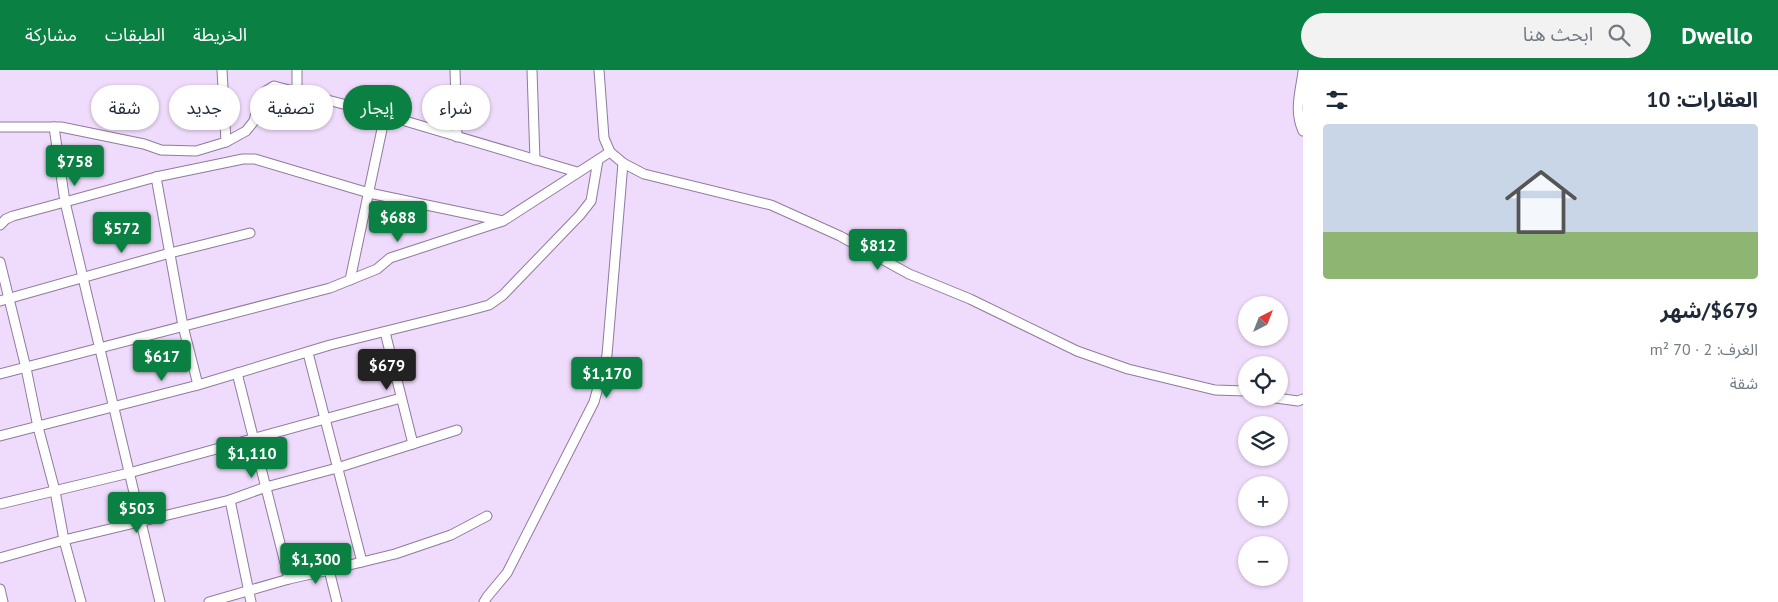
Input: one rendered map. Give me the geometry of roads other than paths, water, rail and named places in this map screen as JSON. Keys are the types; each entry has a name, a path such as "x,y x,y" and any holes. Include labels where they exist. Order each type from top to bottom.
{"street":[{"path":"222,70 226,142"},
{"path":"297,70 298,85"},
{"path":"455,70 458,137"},
{"path":"532,70 536,160"},
{"path":"599,70 604,138 610,152 622,163 644,174 771,205 840,236 909,274 970,299 1014,322 1086,354 1128,369 1215,390 1238,391"},
{"path":"1303,72 1298,119 1303,131"},
{"path":"412,123 577,172"},
{"path":"0,127 54,128 111,137 144,144 161,150 196,151 226,142 246,131 250,126"},
{"path":"54,128 65,202 160,602"},
{"path":"350,280 382,130"},
{"path":"0,374 330,288 377,269 390,258 503,221 610,152"},
{"path":"0,225 13,216 156,177 243,159 255,159 369,193 503,221"},
{"path":"0,436 198,385 330,345 489,304 503,294 580,215 591,201 598,160"},
{"path":"484,602 507,573 594,402 607,355 622,163"},
{"path":"156,177 183,326 198,385"},
{"path":"0,301 170,253 250,233"},
{"path":"0,262 80,602"},
{"path":"385,332 413,444"},
{"path":"308,353 362,562"},
{"path":"237,373 289,580"},
{"path":"0,504 129,473 402,398"},
{"path":"1288,399 1303,399"},
{"path":"0,558 64,540 230,500 266,487 337,468 457,430"},
{"path":"230,500 251,602"},
{"path":"209,602 395,554 451,534 487,516"},
{"path":"329,570 336,602"},
{"path":"0,589 3,602"}]}
